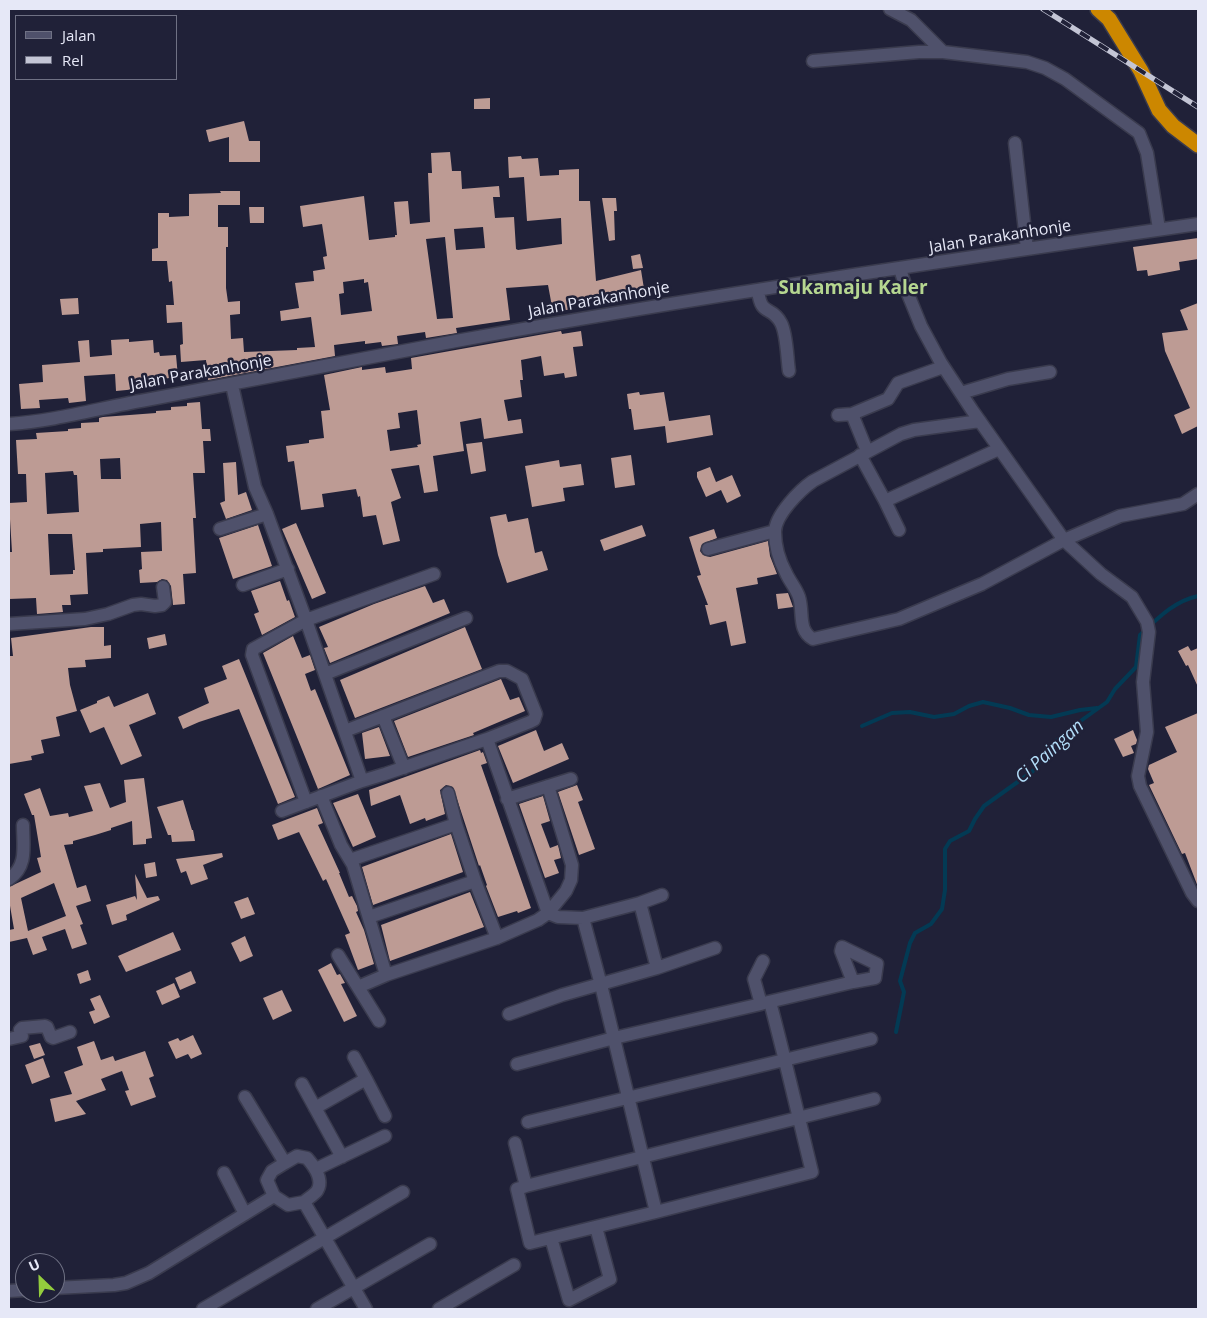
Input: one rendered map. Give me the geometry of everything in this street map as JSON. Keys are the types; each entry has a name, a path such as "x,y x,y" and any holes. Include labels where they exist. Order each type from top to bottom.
{"highway":[{"path":"1098,9 1109,19 1141,71 1159,110 1173,126 1198,145"}],"street":[{"path":"890,9 911,20 943,52"},
{"path":"813,61 919,52 943,52 1028,62 1045,68 1065,79 1139,133 1147,153 1159,229"},
{"path":"1014,143 1027,249"},
{"name":"Jalan Parakanhonje","path":"9,424 73,415 554,323 758,290 1198,224"},
{"path":"900,269 921,326 943,367 999,449 1024,480 1064,540 1101,574 1132,597 1148,627 1143,682 1147,732 1138,776 1140,786 1192,894 1198,901"},
{"path":"758,290 759,303 762,307 773,313 783,326 789,371"},
{"path":"838,415 852,414 888,399 898,383 943,367"},
{"path":"961,393 1008,379 1050,372"},
{"path":"232,385 255,487 288,569 362,781"},
{"path":"852,414 864,453 899,530"},
{"path":"980,421 908,432 864,453 804,487 789,504 777,522 774,531 777,549 786,574 794,584 800,598 803,630 807,635 813,638 907,615 982,584 1064,540 1120,516 1183,504 1198,494"},
{"path":"885,501 999,449"},
{"path":"220,529 267,514"},
{"path":"708,549 774,531"},
{"path":"243,585 288,569"},
{"path":"306,802 252,652 256,647 306,620 434,574"},
{"path":"9,624 86,619 108,614 132,605 162,605 164,595"},
{"path":"325,674 466,618"},
{"path":"282,810 488,739 536,718 522,680 507,671 499,671 345,731"},
{"path":"383,716 404,768"},
{"path":"488,739 548,913 558,917 583,918 640,903 662,895"},
{"path":"507,798 571,779"},
{"path":"358,987 386,975 497,938 538,920 548,913 566,891 571,880 572,865 548,786"},
{"path":"448,793 474,881 497,938"},
{"path":"321,796 341,844 350,860 386,975"},
{"path":"350,860 456,824"},
{"path":"9,879 15,875 22,865 24,858 23,825"},
{"path":"369,917 474,881"},
{"path":"640,903 657,968"},
{"path":"583,918 656,1212"},
{"path":"509,1014 562,995 657,968 715,948"},
{"path":"338,955 379,1021"},
{"path":"763,961 754,979 766,1003 785,1060 799,1118 812,1172 530,1243 517,1189 643,1158 799,1118 874,1099"},
{"path":"517,1064 614,1038 853,982"},
{"path":"9,1039 21,1037 20,1030 22,1028 47,1026 53,1038 70,1032"},
{"path":"528,1122 871,1039"},
{"path":"354,1057 385,1116"},
{"path":"315,1108 366,1079"},
{"path":"302,1084 342,1157"},
{"path":"246,1098 285,1163"},
{"path":"316,1169 385,1136"},
{"path":"515,1143 526,1186"},
{"path":"297,1156 308,1158 316,1169 319,1182 317,1192 304,1202 288,1205 274,1196 267,1180 272,1171 285,1163 297,1156"},
{"path":"224,1173 245,1214"},
{"path":"203,1309 403,1192"},
{"path":"65,1287 126,1283 149,1273 274,1196"},
{"path":"304,1202 366,1309"},
{"path":"551,1238 569,1300 610,1279 596,1227"},
{"path":"316,1309 430,1244"},
{"path":"439,1309 514,1265"}],"building":[{"path":"490,98 490,109 474,109 474,99"},
{"path":"244,121 249,141 260,141 260,162 229,162 229,137 209,142 206,130"},
{"path":"450,152 452,171 461,171 462,189 499,186 500,197 493,197 495,218 514,217 516,249 518,250 562,244 561,218 527,221 524,177 509,178 508,157 521,156 522,159 538,158 540,176 559,175 559,170 579,169 579,201 590,201 596,281 641,270 645,295 607,301 593,302 592,300 572,303 573,309 553,312 548,285 506,288 510,320 456,328 457,333 426,338 425,332 397,336 398,344 382,346 381,342 365,344 365,341 334,345 335,356 208,380 206,360 181,362 180,345 183,344 182,322 167,323 166,305 174,305 172,281 169,282 167,261 152,261 152,249 158,248 158,213 169,213 169,217 189,216 189,194 240,191 240,205 218,205 218,227 228,227 226,288 228,302 240,301 240,314 230,315 231,339 243,338 244,352 297,350 297,348 315,347 311,317 281,321 280,311 299,308 295,283 314,281 313,271 325,269 323,257 327,256 322,224 303,227 300,206 364,196 369,240 395,237 397,235 394,202 408,201 410,224 430,222 428,173 432,173 431,153","holes":["483,227 485,248 456,250 454,229","445,237 453,318 437,319 426,239","364,279 364,283 368,282 372,311 341,315 339,294 344,293 343,282"]},
{"path":"602,198 616,198 617,211 614,211 615,240 609,241"},
{"path":"249,207 264,207 264,223 250,223"},
{"path":"1198,238 1198,259 1179,262 1180,270 1148,276 1147,270 1137,271 1133,247"},
{"path":"640,254 643,268 633,269 631,256"},
{"path":"78,298 79,314 62,315 60,299"},
{"path":"1198,303 1198,426 1182,434 1174,415 1190,408 1165,351 1162,333 1188,330 1180,310"},
{"path":"561,331 562,334 581,331 583,346 573,347 577,376 565,378 564,373 544,376 541,356 521,360 523,380 520,380 522,397 504,400 508,421 521,419 523,433 484,439 481,418 460,422 464,451 433,456 438,491 424,493 419,465 391,469 401,498 391,502 400,541 383,545 376,515 363,517 360,496 358,497 356,489 322,494 324,507 301,510 294,461 288,462 286,446 309,443 309,440 324,438 321,411 330,410 324,375 362,367 362,370 385,367 386,373 412,369 411,358","holes":["417,410 421,444 417,445 418,447 390,451 387,430 400,428 398,413"]},
{"path":"129,339 129,342 153,340 154,353 159,352 160,356 176,355 178,377 161,379 161,383 137,384 137,389 116,391 115,374 84,376 86,401 69,403 68,398 39,400 40,408 21,409 19,384 43,382 42,365 80,362 78,341 89,340 90,357 112,355 111,340"},
{"path":"639,392 640,395 664,392 669,421 710,415 713,435 667,443 665,426 634,430 627,394"},
{"path":"200,402 202,429 210,429 211,441 203,441 205,473 193,473 196,518 193,518 196,573 183,574 185,604 173,605 171,586 167,580 162,579 157,582 140,583 139,570 142,569 141,552 162,551 161,522 140,524 141,547 103,549 103,552 86,553 88,594 70,595 71,605 62,605 63,612 37,614 36,598 9,599 9,552 12,552 9,503 27,502 26,474 18,474 16,440 37,439 36,433 68,431 68,429 81,428 81,423 99,422 99,418 103,417 156,413 156,411 171,410 171,407 187,406 187,403","holes":["120,458 121,479 101,479 100,459","73,471 74,475 77,475 79,512 47,514 45,473","48,534 72,534 75,570 73,570 73,574 50,575"]},
{"path":"482,442 486,471 471,474 466,444"},
{"path":"631,455 635,485 615,488 611,458"},
{"path":"559,460 560,467 581,464 584,485 563,488 565,501 532,507 525,466"},
{"path":"236,462 238,495 246,492 252,510 226,519 220,503 225,501 223,463"},
{"path":"710,467 716,482 732,475 741,496 727,503 721,490 706,497 697,477 697,472"},
{"path":"506,514 508,522 528,518 535,553 542,551 548,570 507,583 498,555 490,517"},
{"path":"296,523 326,593 312,599 282,529"},
{"path":"258,525 272,566 233,579 219,538"},
{"path":"642,525 646,536 604,551 600,540"},
{"path":"714,529 717,538 702,544 700,551 703,555 710,557 768,541 770,556 777,574 757,578 758,584 736,588 746,643 731,646 726,621 710,625 705,605 708,605 697,576 701,575 689,537"},
{"path":"280,581 295,617 262,635 254,614 259,612 251,591"},
{"path":"425,586 433,603 444,599 450,613 330,663 324,648 328,647 319,627 374,604"},
{"path":"788,593 793,607 778,609 776,594"},
{"path":"91,627 104,627 104,646 111,645 111,658 85,660 86,667 68,668 70,685 77,711 56,717 60,736 41,740 44,753 31,756 32,760 9,764 9,656 13,656 11,638"},
{"path":"465,627 482,669 355,718 340,680"},
{"path":"165,634 167,645 149,649 147,638"},
{"path":"293,636 302,658 310,655 315,670 305,674 311,691 315,689 350,775 318,789 263,653"},
{"path":"1188,646 1191,651 1198,648 1198,687 1188,665 1186,666 1178,651"},
{"path":"239,659 295,797 278,804 239,709 183,729 178,717 209,703 204,688 227,679 222,666"},
{"path":"501,679 510,700 519,697 525,711 473,733 474,735 408,757 394,721"},
{"path":"148,693 156,714 129,725 142,756 121,765 104,727 90,733 80,710 109,696 114,707"},
{"path":"1198,713 1198,887 1185,853 1182,854 1149,785 1154,783 1148,769 1149,765 1177,752 1165,727"},
{"path":"379,727 390,756 365,759 362,733"},
{"path":"536,730 544,751 562,743 569,759 513,783 498,746"},
{"path":"1133,730 1137,740 1136,744 1131,746 1134,753 1123,757 1114,739"},
{"path":"480,750 481,753 483,752 487,763 481,765 531,908 498,917 453,787 446,785 440,790 445,814 426,821 425,818 410,824 400,795 371,806 369,790"},
{"path":"144,778 152,838 146,839 146,844 133,845 132,821 111,828 111,830 73,841 73,844 64,845 77,888 86,885 91,901 76,906 83,924 80,925 87,944 72,949 65,929 42,937 47,950 33,955 27,938 9,942 9,930 14,929 9,900 9,887 41,872 37,858 41,857 34,815 32,815 24,794 40,788 50,816 68,813 69,817 93,811 84,786 100,783 110,808 126,802 124,780","holes":["54,883 66,916 28,931 21,898"]},
{"path":"577,785 583,800 578,802 595,849 579,855 558,792"},
{"path":"358,794 376,837 353,847 333,803"},
{"path":"543,796 550,821 541,824 550,848 558,845 561,858 554,860 559,873 545,878 519,804"},
{"path":"183,800 195,841 172,842 171,835 168,835 157,807"},
{"path":"317,808 323,823 318,825 349,897 352,896 357,906 358,911 356,912 364,930 374,964 358,970 345,935 350,933 326,879 323,881 299,832 278,840 272,825"},
{"path":"451,834 463,872 373,905 362,867"},
{"path":"222,853 223,857 203,865 208,879 191,885 186,871 181,873 176,859"},
{"path":"155,862 157,876 146,878 144,864"},
{"path":"135,874 147,898 158,896 160,900 126,915 127,920 112,925 106,905 135,896 137,900"},
{"path":"470,892 484,927 390,961 381,925"},
{"path":"248,897 255,914 241,919 234,902"},
{"path":"173,932 181,950 126,972 118,956"},
{"path":"245,936 253,956 240,962 231,943"},
{"path":"331,963 337,975 340,974 345,983 341,984 357,1016 344,1022 318,970"},
{"path":"88,970 91,980 80,984 77,974"},
{"path":"191,971 196,983 180,990 175,978"},
{"path":"174,983 180,997 162,1005 156,991"},
{"path":"282,990 292,1011 273,1020 263,998"},
{"path":"100,995 110,1017 94,1024 89,1012 95,1010 90,999"},
{"path":"193,1035 202,1054 191,1059 188,1054 176,1059 168,1042 178,1038 180,1041"},
{"path":"94,1041 101,1060 113,1056 115,1061 145,1051 154,1076 149,1078 156,1097 131,1106 125,1091 129,1090 122,1071 101,1079 106,1090 76,1101 86,1114 55,1122 50,1099 72,1094 64,1072 83,1065 77,1047"},
{"path":"40,1043 45,1055 34,1059 29,1046"},
{"path":"43,1058 50,1077 32,1084 25,1065"}],"waterway":[{"name":"Ci Paingan","path":"896,1032 904,992 900,981 910,943 915,933 931,924 942,909 945,890 945,849 950,841 969,831 984,806 1033,771 1050,746 1107,702 1115,689 1136,667 1140,635 1174,606 1189,598 1198,596"},
{"path":"862,726 892,713 910,712 934,717 954,714 969,706 983,702 1010,708 1029,715 1051,717 1097,708"}],"railway":[{"path":"1043,9 1198,107"}],"district":[{"name":"Sukamaju Kaler","path":"853,289"}]}
